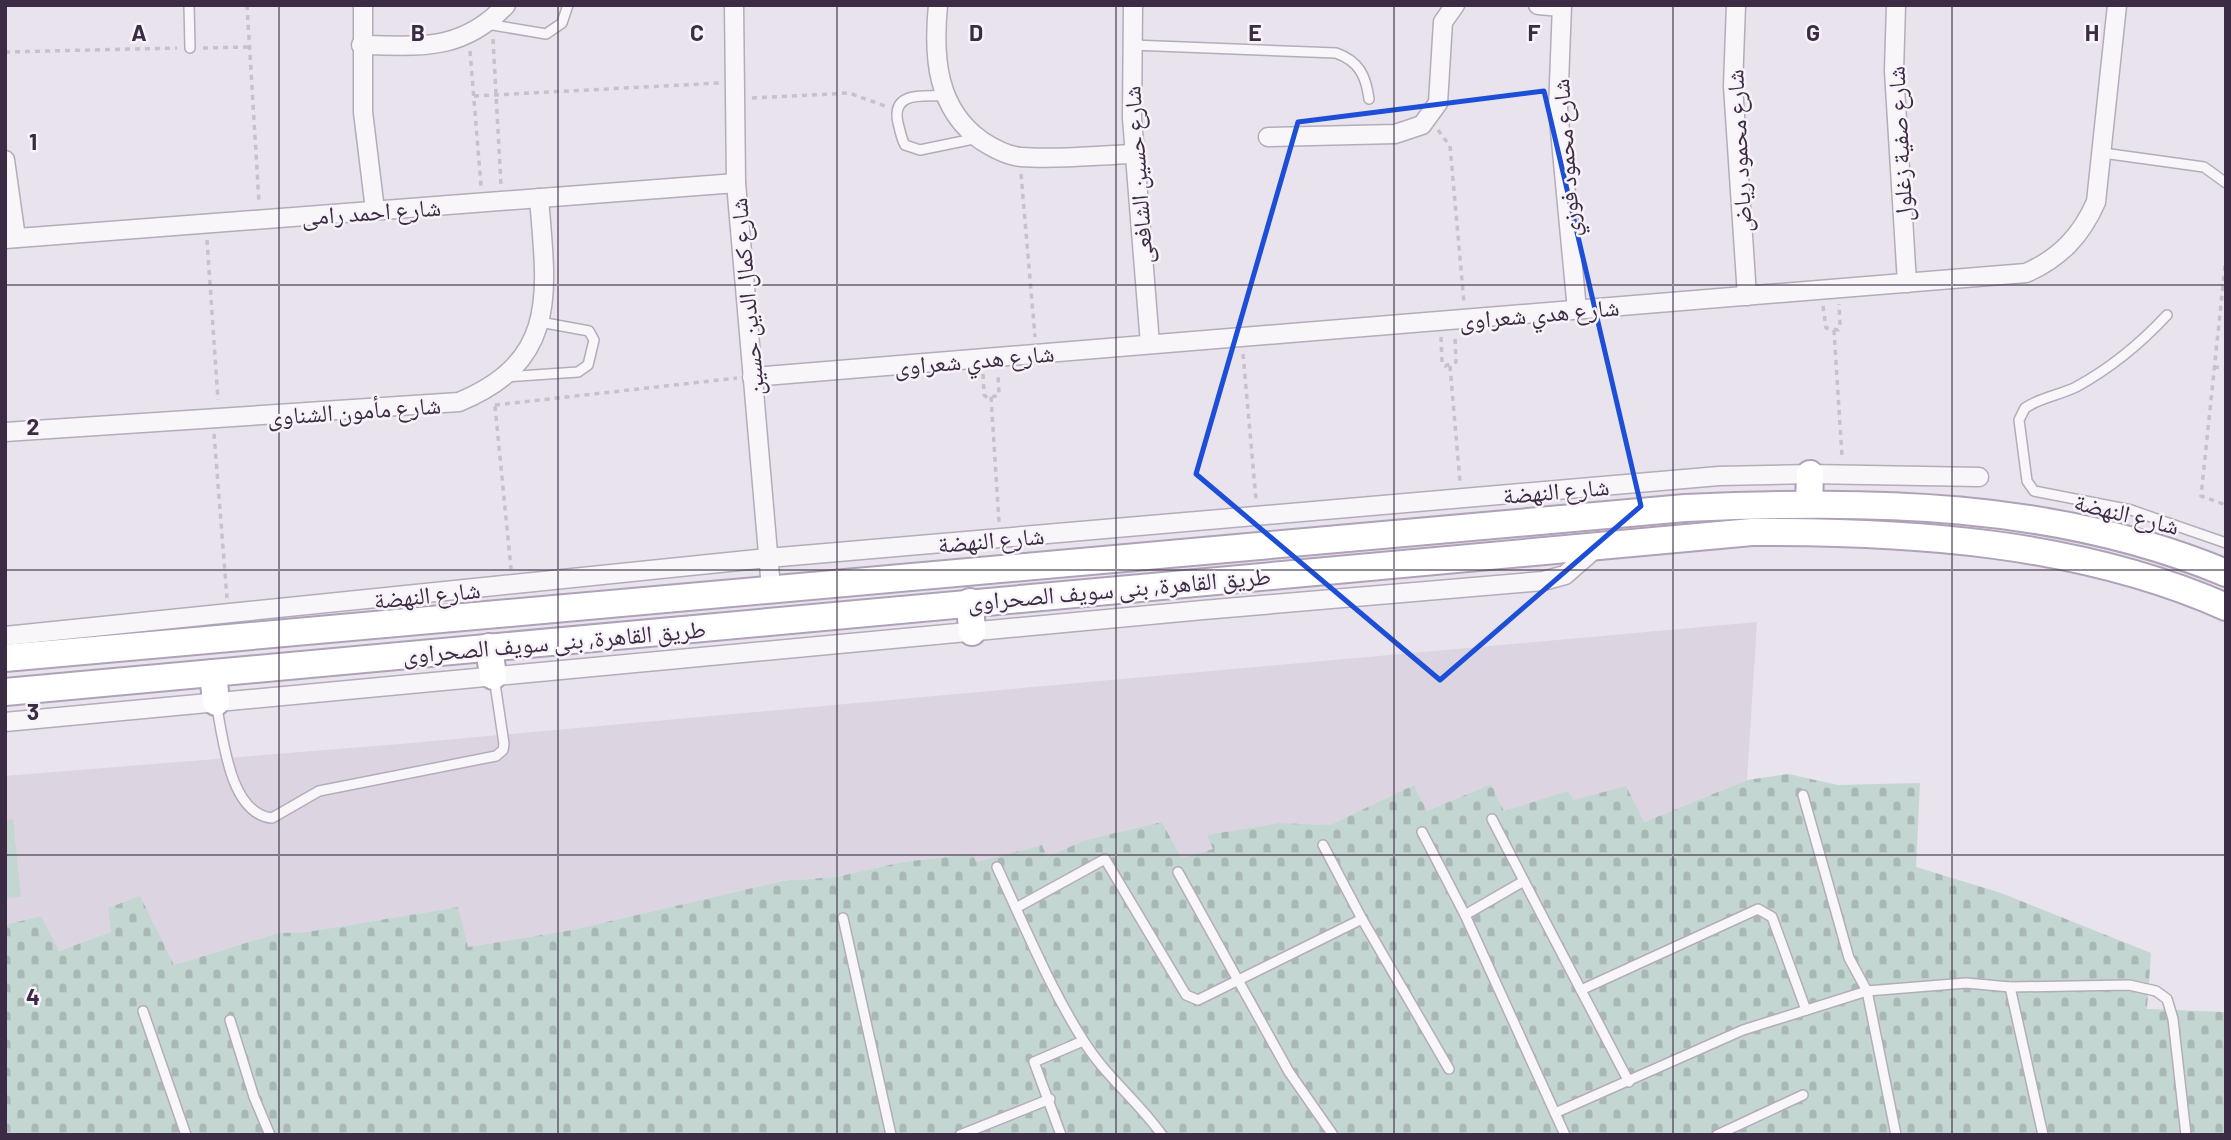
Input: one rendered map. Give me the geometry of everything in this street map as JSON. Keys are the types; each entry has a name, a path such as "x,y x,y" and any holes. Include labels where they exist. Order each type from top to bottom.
{"main road":[{"path":"1809,504 1810,474"},
{"name":"طريق القاهرة, بنى سويف الصحراوى","path":"5,658 1685,508 1809,504 1941,508 2037,519 2132,540 2226,573"},
{"path":"1474,526 1476,557"},
{"name":"طريق القاهرة, بنى سويف الصحراوى","path":"5,692 970,602 1752,533 1905,536 2007,548 2090,563 2151,580 2226,607"},
{"path":"970,602 972,632"},
{"path":"489,647 494,676"},
{"path":"213,673 216,702"}],"street":[{"path":"363,5 363,112 375,210"},
{"path":"361,45 431,47 469,35 489,24 506,5"},
{"name":"شارع كمال الدين حسين","path":"734,5 732,91 736,183 771,588"},
{"path":"938,5 935,53 946,96 959,119 978,138 998,150 1020,157 1134,154"},
{"name":"شارع حسين الشافعى","path":"1133,5 1131,45 1134,154 1150,345"},
{"path":"1268,137 1395,134 1422,125 1438,103 1443,22 1455,5"},
{"path":"1538,5 1562,6"},
{"name":"شارع محمود رياض","path":"1736,5 1733,86 1747,296"},
{"name":"شارع صفية زغلول","path":"1896,5 1894,71 1907,283"},
{"name":"شارع هدي شعراوى","path":"752,377 2026,273 2056,257 2069,246 2089,218 2100,184 2117,5"},
{"name":"شارع محمود فوزي","path":"1562,6 1558,109 1577,310"},
{"path":"5,160 10,238"},
{"name":"شارع احمد رامى","path":"10,238 736,183"},
{"name":"شارع مأمون الشناوى","path":"5,432 459,402 498,381 525,352 540,322 546,289 539,198"},
{"name":"شارع النهضة","path":"5,636 768,558 1719,476 1844,474 1979,477"},
{"path":"5,722 1543,581 1565,575 1598,547"}],"lane":[{"path":"189,5 190,48"},
{"path":"489,24 546,34 562,23 569,5"},
{"path":"1131,45 1336,53 1359,67 1367,84 1369,99"},
{"path":"946,96 907,97 899,103 896,113 902,140 909,148 920,150 978,138"},
{"path":"2103,153 2204,167 2226,183"},
{"name":"شارع النهضة","path":"2167,315 2140,344 2109,368 2074,387 2025,408 2020,420 2027,481 2039,494 2131,510 2226,544"},
{"path":"498,381 578,372 587,365 594,341 589,331 540,322"},
{"path":"216,702 228,765 237,787 250,808 272,818 319,791 496,756 503,750 504,744 494,676"},
{"path":"1804,795 1852,967 1867,991 1896,1135"},
{"path":"1492,819 1629,1082"},
{"path":"1423,832 1465,915 1565,1135"},
{"path":"1323,845 1362,919 1449,1069"},
{"path":"1016,908 1105,859 1186,995 1198,1000 1362,919"},
{"path":"997,867 1083,1041 1106,1072 1144,1108 1162,1135"},
{"path":"1178,872 1236,981 1289,1072 1333,1135"},
{"path":"1465,915 1524,881"},
{"path":"1581,990 1758,909 1772,917 1805,1010"},
{"path":"843,918 891,1135"},
{"path":"1555,1113 1742,1030 1867,991 1966,983 2010,987 2129,985 2156,991 2167,999 2173,1019 2186,1135"},
{"path":"2010,987 2043,1135"},
{"path":"143,1011 186,1135"},
{"path":"230,1020 254,1097 270,1135"},
{"path":"1061,1135 1050,1099 1034,1062 1083,1041"},
{"path":"1717,1135 1803,1094"},
{"path":"960,1135 1050,1099"}],"path":[{"path":"247,5 260,219"},
{"path":"489,24 502,201"},
{"path":"469,35 482,202"},
{"path":"5,52 136,49"},
{"path":"474,96 732,91 849,93 869,98 896,113"},
{"path":"1422,125 1441,132 1450,146 1456,361 1450,366"},
{"path":"1020,157 1036,354"},
{"path":"206,223 228,614"},
{"path":"2226,256 2201,496 2226,505"},
{"path":"1830,289 1825,326 1834,330"},
{"path":"1830,289 1840,325 1834,330"},
{"path":"1450,366 1442,363 1454,320"},
{"path":"1834,330 1844,474"},
{"path":"1241,337 1258,516"},
{"path":"989,357 999,393 991,397 984,395 989,357"},
{"path":"1450,366 1461,498"},
{"path":"2214,367 2226,368"},
{"path":"495,405 752,377"},
{"path":"498,381 495,405 512,585"},
{"path":"991,397 1000,538"}],"highlighted area":[{"path":"1544,91 1641,506 1440,680 1196,474 1298,122"}],"shaded area":[{"path":"1757,622 1747,780 1643,822 1626,787 1574,801 1568,792 1504,811 1491,784 1427,811 1414,785 1330,825 1279,823 1208,835 1213,849 1181,858 1162,822 1085,840 1047,857 1042,845 976,862 973,854 902,862 836,877 782,881 572,930 468,947 457,907 307,932 278,933 173,965 112,932 58,951 41,916 5,925 5,776 400,744"}],"green space":[{"path":"1788,774 1838,785 1920,783 1916,867 2001,893 2151,953 2147,1009 2226,1012 2226,1135 5,1135 5,925 41,916 59,951 111,932 108,908 140,896 174,965 278,933 307,932 458,907 468,947 572,930 782,881 836,877 902,862 973,854 976,862 1042,845 1047,857 1085,840 1162,822 1181,858 1213,849 1207,835 1279,823 1330,825 1414,785 1427,811 1491,784 1504,811 1568,791 1574,800 1626,786 1644,822 1747,780"},
{"path":"13,819 21,897 5,898 5,820"}]}
